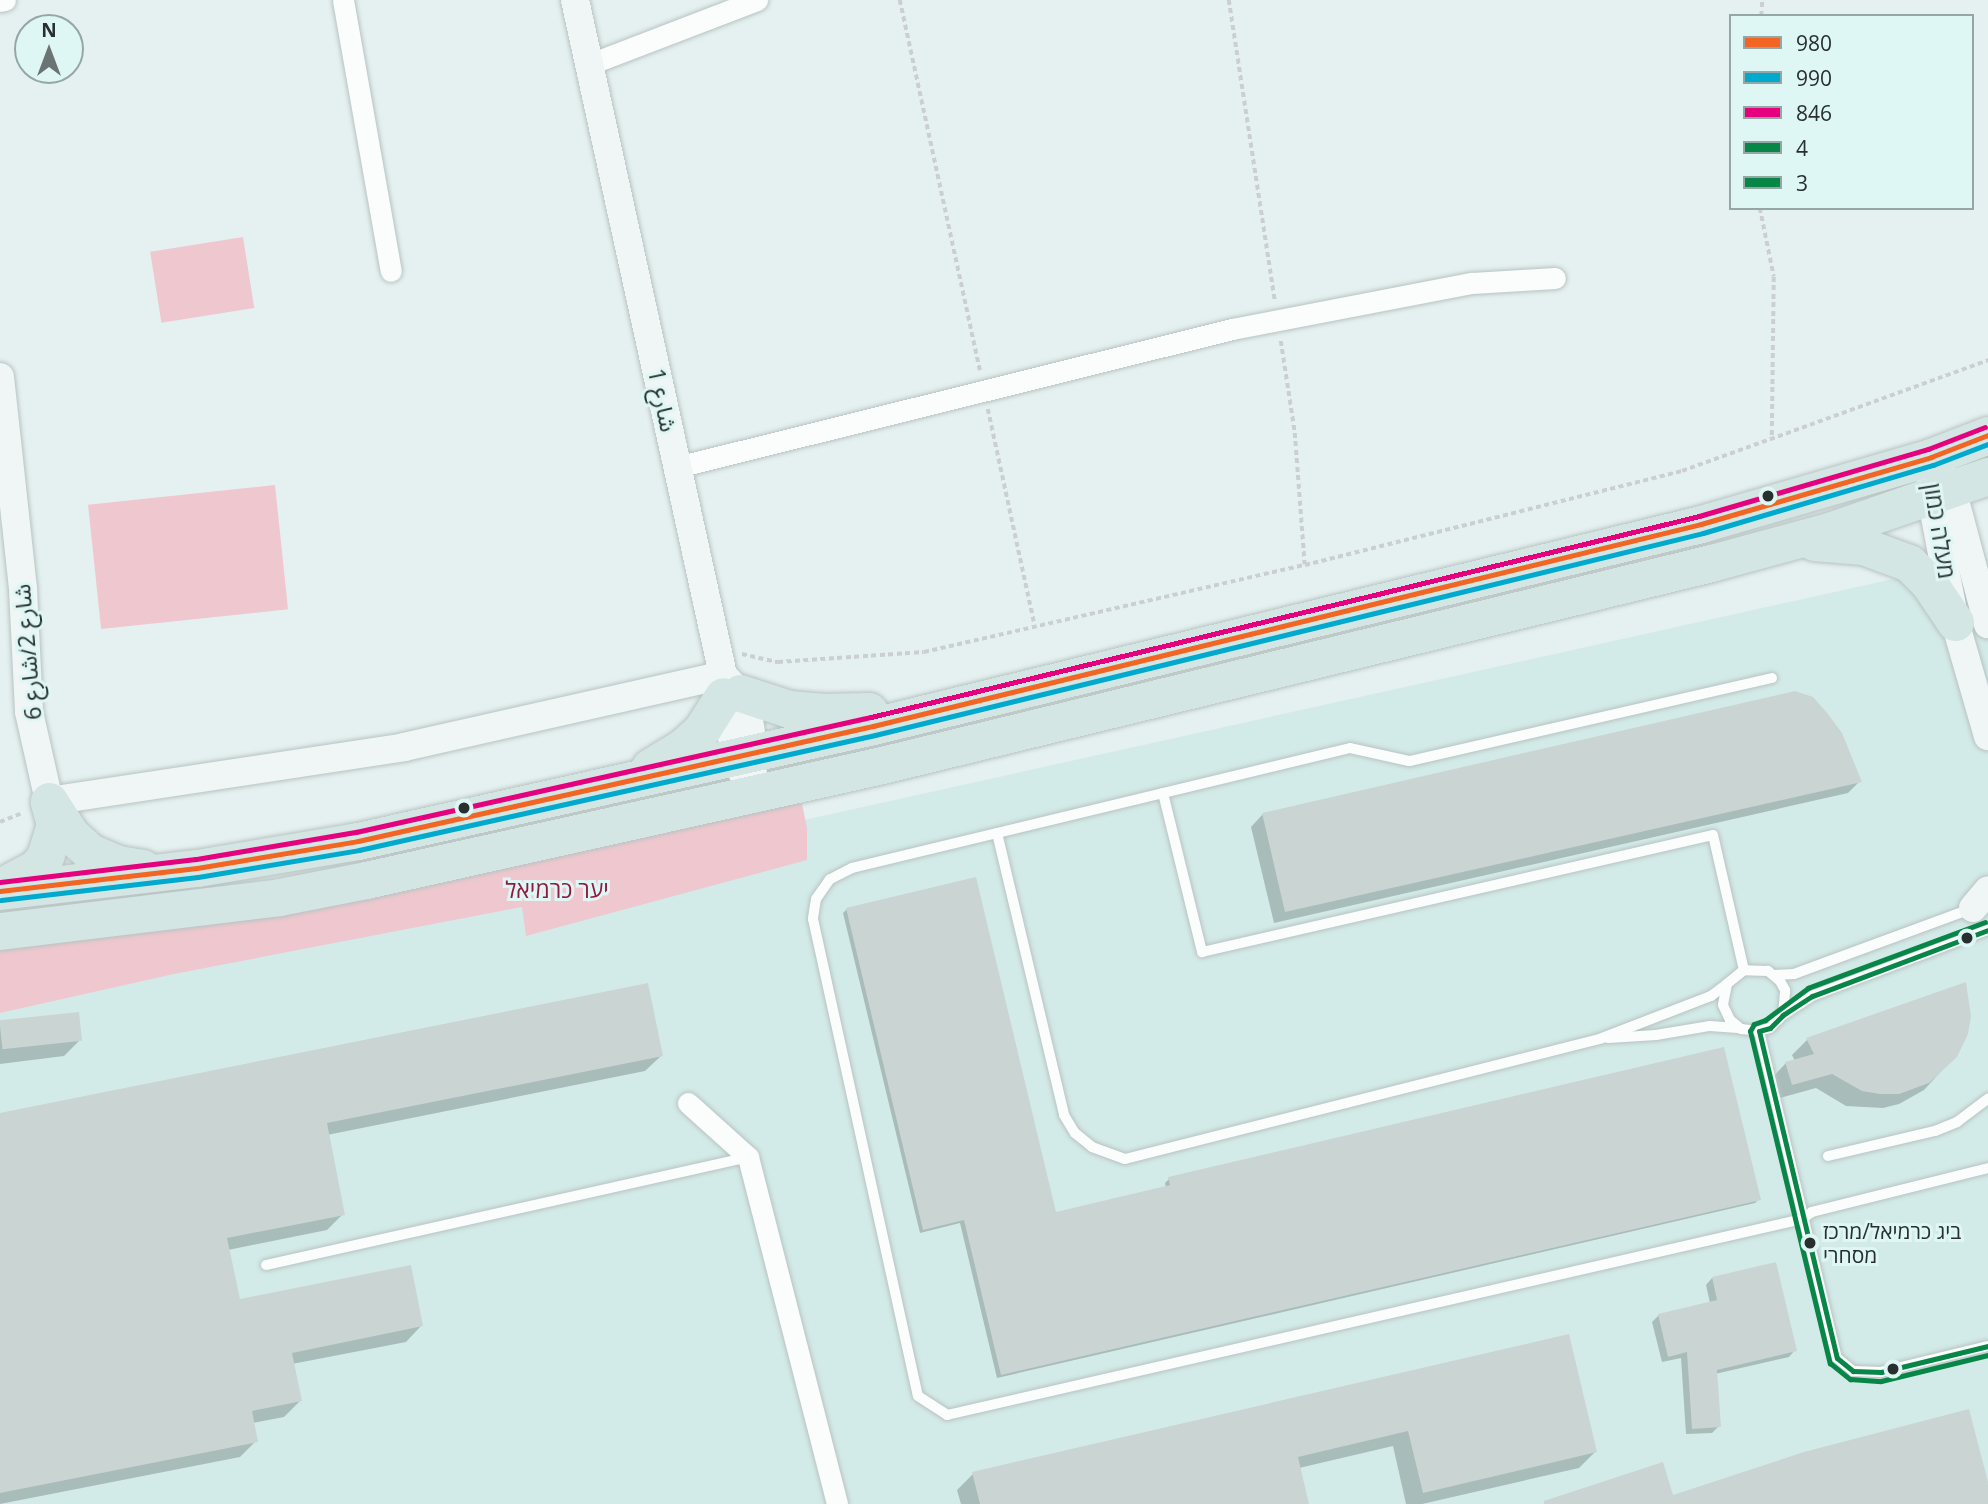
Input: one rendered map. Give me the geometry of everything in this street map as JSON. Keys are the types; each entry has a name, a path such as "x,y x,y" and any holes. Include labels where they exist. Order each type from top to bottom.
{"highway":[{"path":"0,889 165,872 358,841 745,755 1701,524 1931,457 1988,435"},
{"path":"0,931 279,897 751,795 1792,541 1988,476"},
{"path":"1792,541 1863,545 1899,558 1972,623"},
{"path":"624,782 683,747 701,731 729,688 789,709 821,712 940,710"},
{"path":"49,801 71,835 90,852 118,864 165,872"},
{"path":"0,889 36,868 45,857 53,840 55,825 49,801"}],"street":[{"path":"343,0 391,271"},
{"name":"شارع 1","path":"575,0 716,648 729,688 749,720 745,755 751,795"},
{"path":"590,64 757,0"},
{"path":"677,467 1278,320 1472,283 1555,278"},
{"name":"شارع 2/شارع 6","path":"0,377 23,589 29,712 49,801"},
{"name":"מעלה כמון","path":"1931,457 1972,623 1988,736"},
{"path":"49,801 404,747 729,688"},
{"path":"688,1103 748,1157 837,1504"}],"lane":[{"path":"1772,678 1409,761 1350,748 852,868 830,879 816,899 813,919 918,1396 947,1415 1802,1220 1812,1212 1988,1168"},
{"path":"1163,793 1202,952 1713,835 1744,970"},
{"path":"997,833 1064,1115 1075,1133 1107,1155 1125,1159 1602,1038 1711,996 1744,970 1761,969 1774,975 1783,985 1786,995 1783,1015"},
{"path":"1602,1038 1656,1035 1710,1026 1759,1031 1770,1028 1783,1015 1812,996 1984,908"},
{"path":"1774,975 1794,974 1984,908"},
{"path":"1727,984 1723,1005 1730,1020 1741,1028"},
{"path":"1759,1031 1834,1350 1842,1364 1853,1371 1881,1372 1988,1346"},
{"path":"1828,1156 1935,1130 1957,1122 1988,1099"},
{"path":"267,1265 748,1157"}],"path":[{"path":"900,0 1035,626"},
{"path":"1229,0 1295,433 1305,565"},
{"path":"1760,210 1774,277 1772,439"},
{"path":"716,648 778,663 924,652 1305,565 1682,471 1988,360"}],"shaded area":[{"path":"1988,558 1988,1504 0,1504 0,988 126,970"}],"green space":[{"path":"243,237 254,308 161,323 150,252"},
{"path":"275,485 288,609 101,629 88,505"},
{"name":"יער כרמיאל","path":"800,794 807,828 807,860 526,936 522,907 174,974 0,1013 0,941"}],"building":[{"path":"1795,691 1813,697 1842,733 1862,782 1285,912 1262,813"},
{"path":"976,877 1056,1212 1170,1185 1168,1177 1724,1047 1761,1200 1001,1375 964,1220 923,1230 846,908"},
{"path":"1966,982 1971,1016 1968,1034 1957,1057 1929,1083 1899,1094 1862,1091 1832,1074 1792,1085 1785,1062 1814,1054 1806,1038"},
{"path":"648,983 663,1056 327,1123 345,1215 227,1238 240,1299 411,1265 423,1326 292,1353 302,1401 252,1411 258,1442 0,1493 0,1113"},
{"path":"79,1012 82,1041 2,1049 0,1020"},
{"path":"1776,1262 1797,1351 1717,1370 1721,1427 1692,1429 1687,1352 1668,1357 1658,1314 1717,1300 1712,1277"},
{"path":"1569,1334 1597,1452 1423,1493 1408,1431 1298,1457 1309,1504 980,1504 972,1472"},
{"path":"1969,1409 1988,1482 1988,1504 1544,1504 1544,1501 1663,1462 1673,1495 1804,1452"}],"transit line":[{"name":"846","path":"0,882 196,859 356,832 871,717 1699,516 1928,449 1985,427"},
{"name":"980","path":"0,891 197,868 358,841 873,726 1701,524 1931,457 1988,435"},
{"name":"990","path":"1,900 198,877 359,850 875,735 1703,533 1933,465 1988,444"},
{"name":"3","path":"1985,922 1808,988 1765,1020 1754,1024 1750,1031 1830,1363 1850,1379 1881,1381 1988,1355"},
{"name":"4","path":"1988,930 1812,996 1783,1015 1770,1028 1759,1031 1837,1358 1853,1371 1881,1372 1988,1346"}],"place":[{"name":"ביג כרמיאל/מרכז מסחרי","path":"1810,1243"}]}
